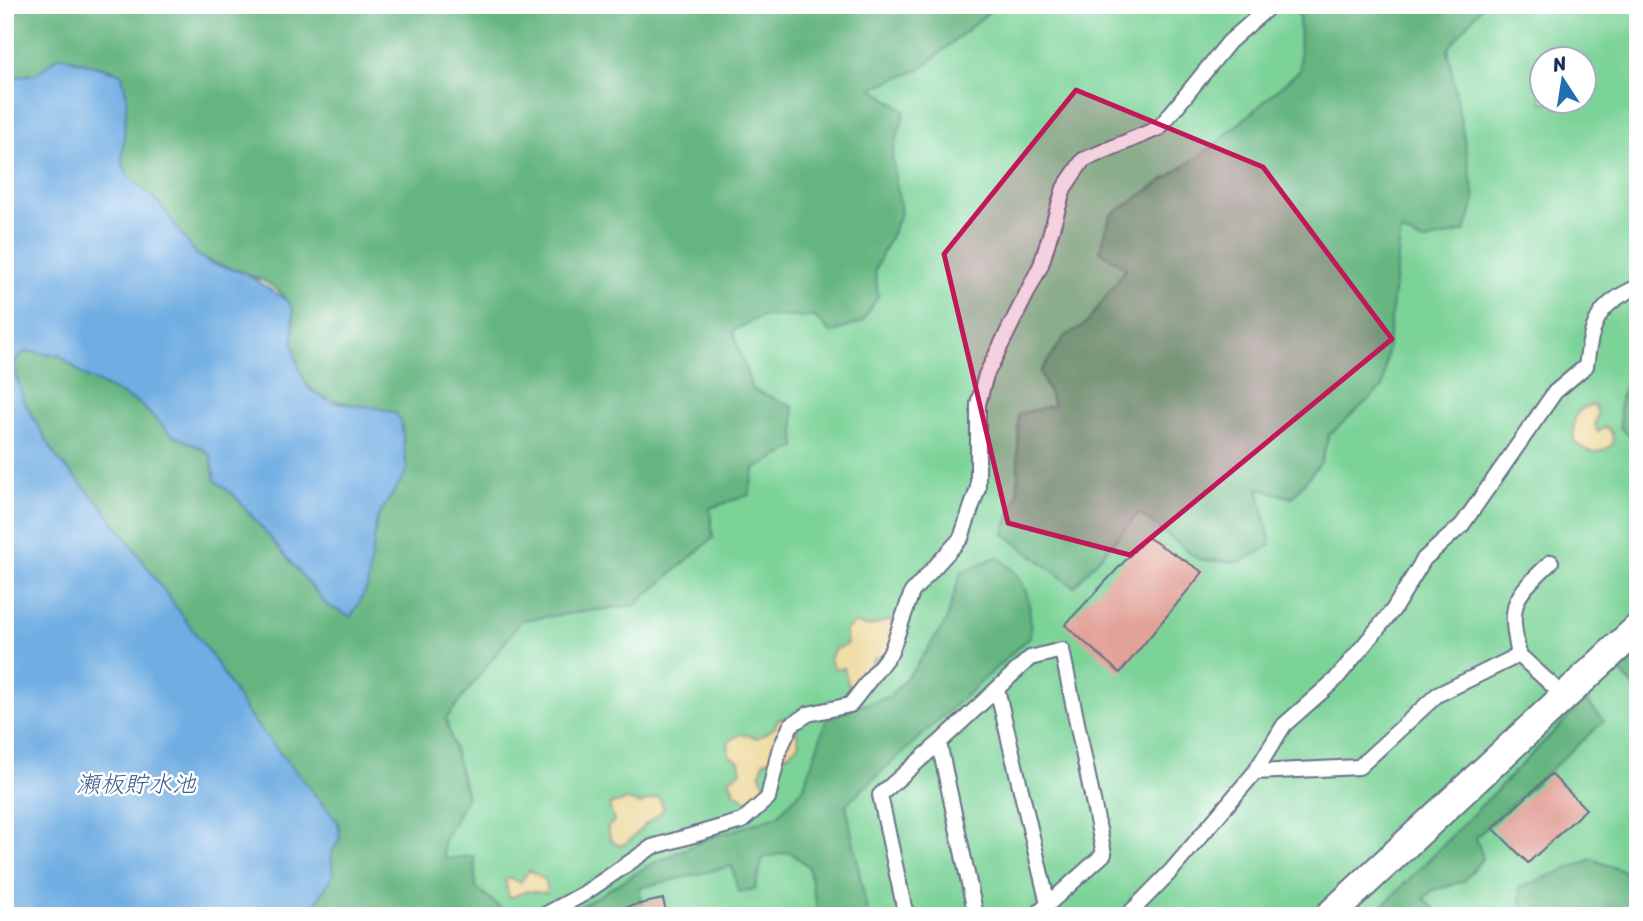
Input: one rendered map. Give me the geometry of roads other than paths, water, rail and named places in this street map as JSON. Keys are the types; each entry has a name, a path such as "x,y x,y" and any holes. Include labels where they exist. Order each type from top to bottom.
{"street":[{"path":"1329,916 1563,695 1638,628"}],"lane":[{"path":"544,916 652,847 742,821 768,798 779,751 791,725 808,714 850,705 891,652 912,592 961,538 978,488 978,404 986,374 1041,265 1064,188 1083,160 1159,128 1229,42 1262,16 1270,5"},
{"path":"1127,916 1171,871 1255,772 1284,725 1335,680 1393,610 1424,559 1462,524 1555,393 1586,366 1592,325 1613,297 1638,287"},
{"path":"1551,562 1519,593 1512,620 1519,655 1563,695"},
{"path":"906,916 880,795 1030,658 1062,650 1104,854 1035,916"},
{"path":"1255,772 1359,767 1437,695 1519,655"},
{"path":"997,689 1048,904"},
{"path":"939,743 976,916"}],"water":[{"name":"瀬板貯水池","path":"59,56 122,74 127,97 122,161 127,175 159,203 196,254 210,263 245,273 286,300 293,310 293,343 298,366 308,388 330,402 379,408 395,413 401,421 407,471 377,518 367,588 351,617 327,605 235,496 215,480 211,456 205,450 171,434 139,403 84,376 61,356 26,351 17,358 14,365 23,400 57,458 103,507 216,662 248,715 338,822 340,838 331,854 333,875 308,916 5,916 5,80 38,73"}]}
